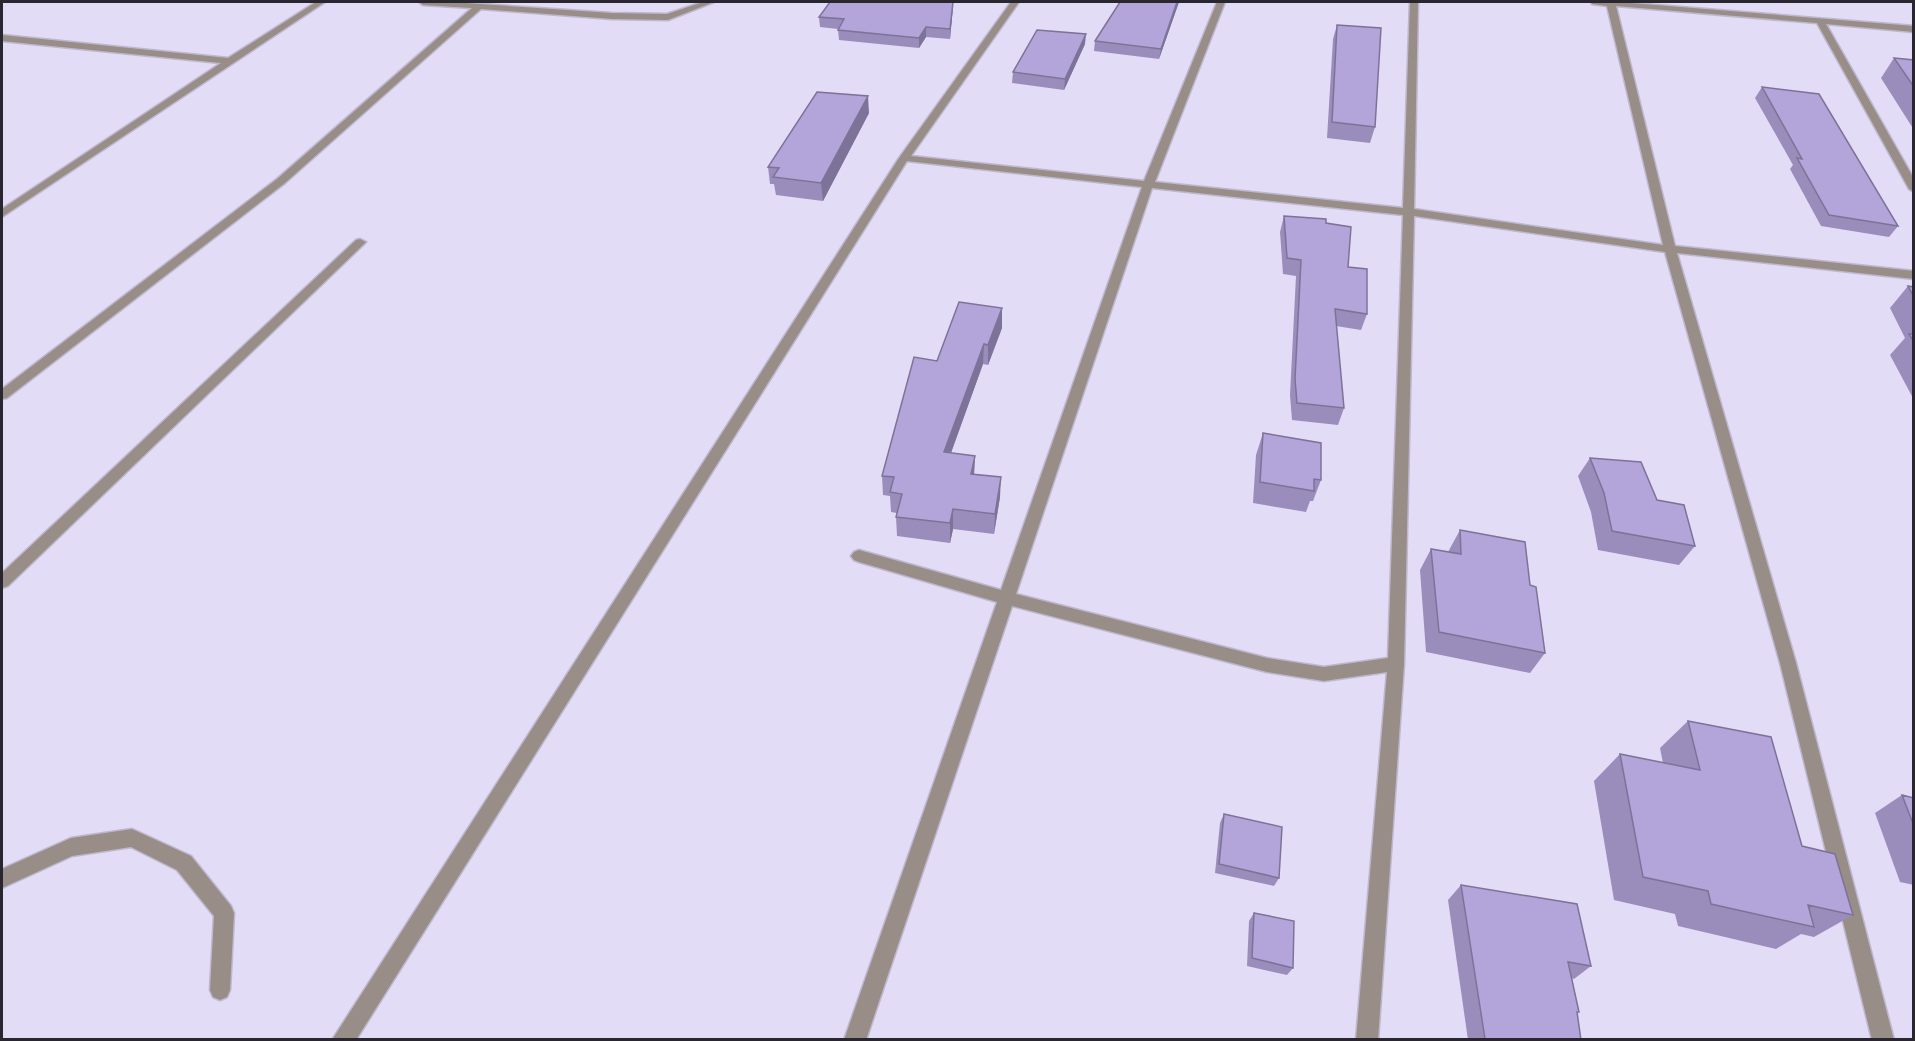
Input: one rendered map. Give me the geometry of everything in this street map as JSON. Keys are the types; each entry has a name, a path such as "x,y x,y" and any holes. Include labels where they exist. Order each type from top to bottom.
{"street":[{"path":"2,214 321,2"},
{"path":"423,2 612,16 668,17 710,2"},
{"path":"343,1040 904,158 1015,2"},
{"path":"855,1040 1148,184 1221,2"},
{"path":"1367,1040 1396,664 1414,2"},
{"path":"1595,2 1914,29"},
{"path":"1611,3 1670,249 1788,663 1883,1040"},
{"path":"2,395 281,181 478,7"},
{"path":"1819,20 1914,189"},
{"path":"2,38 230,61"},
{"path":"904,158 1408,212 1670,249 1914,275"},
{"path":"2,582 360,242"},
{"path":"859,556 1006,598 1298,670 1324,674 1396,664"},
{"path":"2,879 71,847 132,838 184,863 224,913 220,990"}],"building":[{"path":"830,2 953,2 950,29 926,27 919,38 838,30 844,19 819,17"},
{"path":"1120,2 1177,2 1161,49 1095,41"},
{"path":"1337,25 1381,28 1375,127 1332,122"},
{"path":"1037,30 1086,34 1065,79 1013,72"},
{"path":"1894,58 1914,60 1914,87"},
{"path":"1762,87 1819,94 1898,226 1829,215 1797,158 1802,159"},
{"path":"817,92 868,96 821,183 773,177 779,168 768,167"},
{"path":"1284,216 1326,219 1326,223 1351,227 1348,267 1367,269 1367,314 1335,309 1344,408 1297,403 1295,379 1301,260 1287,258"},
{"path":"1908,286 1914,287 1914,297"},
{"path":"959,302 1002,308 988,345 984,344 944,452 975,456 971,474 1001,477 995,514 953,509 950,523 896,517 902,494 890,492 894,477 882,476 914,357 937,361"},
{"path":"1263,433 1321,443 1321,480 1314,479 1314,491 1260,482"},
{"path":"1590,458 1641,462 1657,500 1684,505 1695,546 1612,531 1604,493"},
{"path":"1460,530 1525,542 1530,585 1536,587 1545,653 1439,632 1431,549 1461,554"},
{"path":"1688,721 1771,737 1802,846 1835,854 1853,915 1808,905 1814,927 1711,904 1708,891 1643,877 1620,754 1700,770"},
{"path":"1902,795 1914,798 1914,826"},
{"path":"1224,814 1282,827 1279,878 1219,864"},
{"path":"1461,885 1577,904 1591,966 1568,962 1579,1012 1577,1012 1581,1040 1485,1039"},
{"path":"1254,913 1294,921 1293,968 1252,958"}]}
